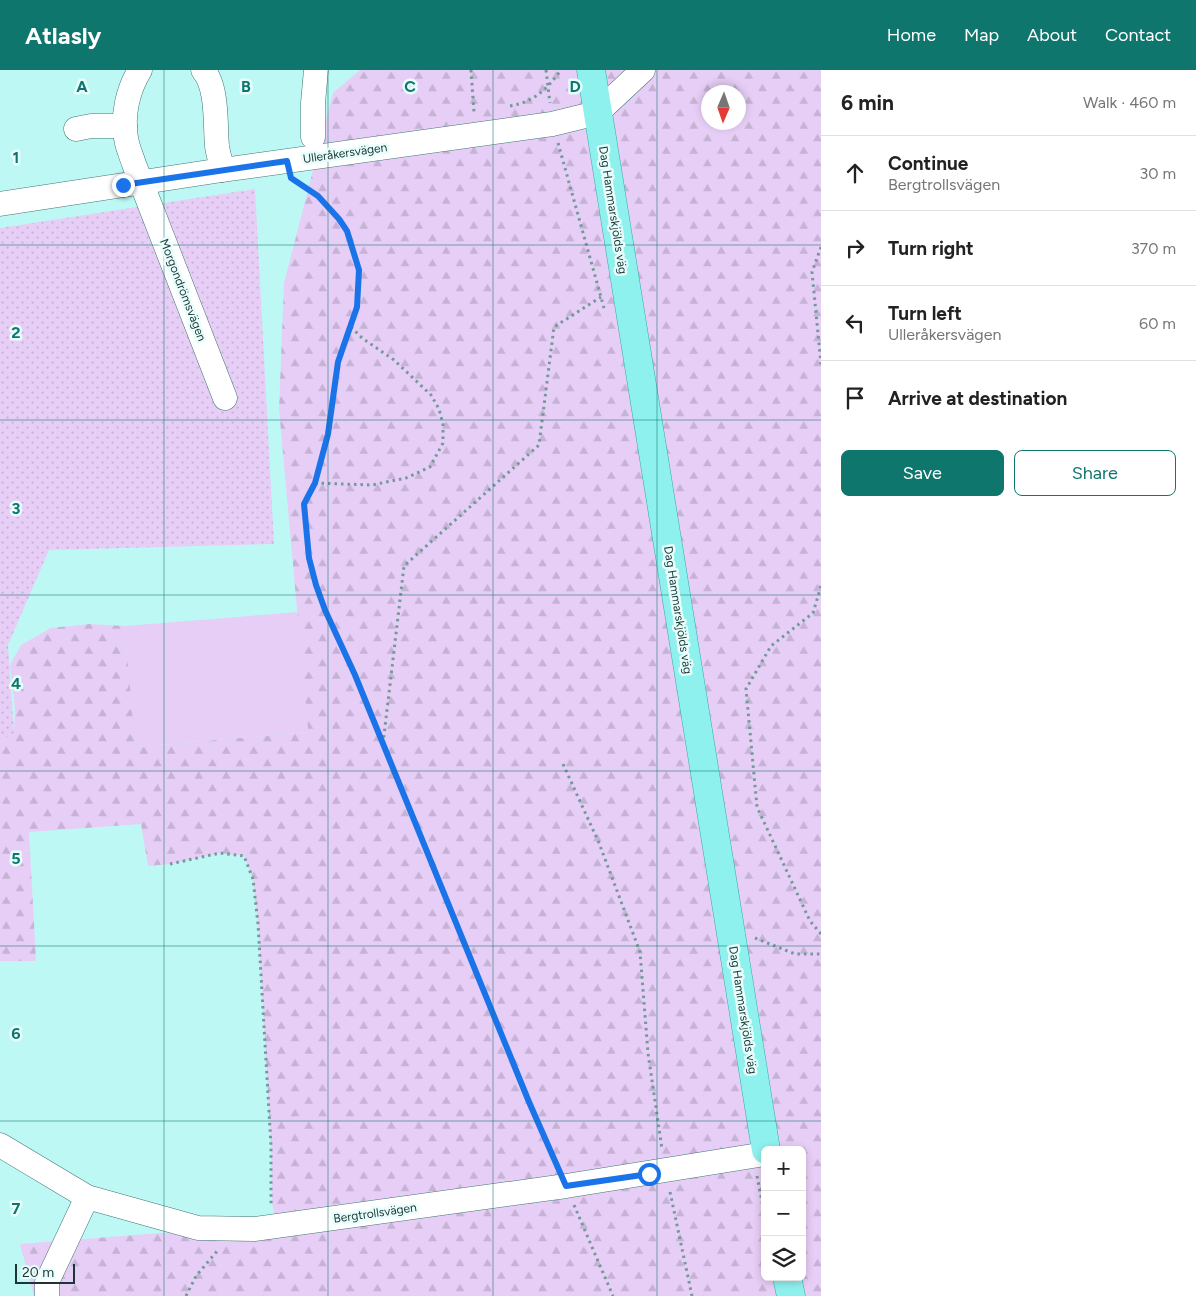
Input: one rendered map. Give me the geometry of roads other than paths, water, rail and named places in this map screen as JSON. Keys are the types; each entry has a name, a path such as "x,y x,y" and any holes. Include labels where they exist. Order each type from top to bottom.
{"main road":[{"name":"Dag Hammarskjölds väg","path":"591,70 765,1146"},
{"path":"784,1296 785,1281"},
{"path":"786,1281 791,1296"}],"street":[{"name":"Morgondrömsvägen","path":"140,70 134,80 128,98 126,138 141,182 225,398"},
{"path":"203,70 209,76 214,95 217,149 222,170"},
{"path":"313,137 313,102 316,70"},
{"path":"597,114 643,70"},
{"name":"Ulleråkersvägen","path":"0,204 222,170 552,124 597,114"},
{"path":"76,129 91,126 126,126"},
{"name":"Bergtrollsvägen","path":"0,1145 87,1197 198,1228 254,1229 566,1186 761,1155"},
{"path":"46,1296 47,1282 87,1197"}]}
